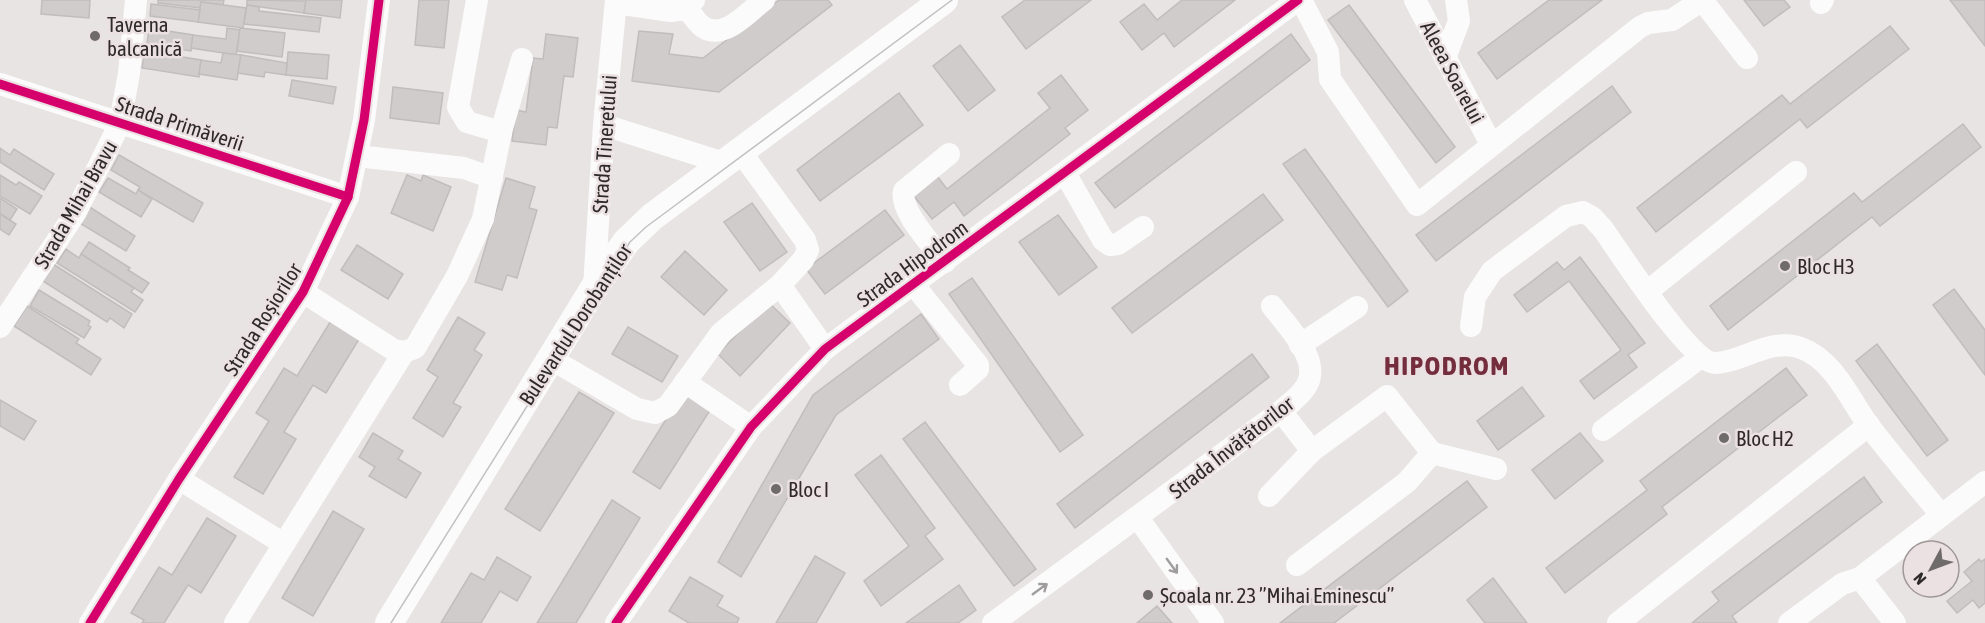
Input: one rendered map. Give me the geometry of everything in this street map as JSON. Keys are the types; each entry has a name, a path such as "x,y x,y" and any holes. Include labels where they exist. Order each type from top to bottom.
{"main road":[{"name":"Bulevardul Dorobanților","path":"389,623 594,288 614,257 637,231 732,157 944,0"}],"street":[{"name":"Strada Mihai Bravu","path":"0,327 75,212 120,123 129,74 136,0"},
{"name":"Strada Roșiorilor","path":"90,623 179,479 303,292 348,197 364,120 379,0"},
{"path":"477,0 458,107 467,122 501,132"},
{"path":"616,2 671,11 691,4 703,27 717,32 727,29 764,0"},
{"path":"1300,0 1328,52 1330,78 1417,205 1491,144 1648,22 1672,20 1702,0 1747,58"},
{"name":"Strada Hipodrom","path":"616,623 751,427 825,349 1300,0"},
{"name":"Aleea Soarelui","path":"1414,0 1491,144"},
{"path":"1445,58 1459,21 1456,0"},
{"name":"Strada Tineretului","path":"594,288 604,126 616,2"},
{"path":"235,623 404,352 419,343 457,276 483,219 501,132 522,59"},
{"name":"Strada Primăverii","path":"0,84 348,197"},
{"path":"551,359 637,409 655,413 668,406 721,333 780,285 803,260 808,250 805,240 732,157 604,126"},
{"path":"945,262 906,210 902,199 904,191 949,154"},
{"path":"357,156 464,168 492,178"},
{"path":"1648,291 1796,172"},
{"path":"1065,173 1103,240 1110,245 1118,244 1143,226"},
{"path":"1471,327 1475,297 1492,271 1566,216 1583,212 1592,217 1603,229 1680,336 1701,357 1716,363 1765,348 1785,345 1801,348 1834,374 1869,425 1941,515"},
{"path":"780,285 825,349"},
{"path":"914,285 978,365 975,373 960,385"},
{"path":"303,292 393,350 404,352"},
{"name":"Strada Învățătorilor","path":"993,623 1281,411 1306,387 1311,371 1308,357 1272,306"},
{"path":"1300,345 1357,307"},
{"path":"1603,430 1701,357"},
{"path":"686,382 751,427"},
{"path":"1269,496 1312,451 1387,396 1432,453 1496,469"},
{"path":"1281,411 1312,451"},
{"path":"1618,623 1869,425"},
{"path":"1297,565 1407,482 1432,453"},
{"path":"179,479 285,544"},
{"path":"1789,623 1842,584 1860,578 1985,482"},
{"path":"1138,518 1213,623"},
{"path":"1860,578 1895,623"}],"building":[{"path":"42,0 90,0 89,18 41,14"},
{"path":"158,0 224,0 223,5 201,2 200,8 158,3"},
{"path":"247,0 306,1 304,13 247,5"},
{"path":"306,0 342,0 340,18 304,13"},
{"path":"419,0 449,0 444,48 415,45"},
{"path":"779,0 828,0 832,5 719,92 632,81 639,31 673,34 669,54 703,58"},
{"path":"1025,0 1091,0 1026,49 1002,17"},
{"path":"1182,0 1235,0 1174,47 1164,33 1142,50 1120,22 1144,4 1157,20"},
{"path":"1549,0 1602,0 1497,79 1478,53"},
{"path":"1744,0 1784,0 1790,7 1764,26"},
{"path":"1950,0 1985,0 1985,46"},
{"path":"201,2 246,8 243,28 198,22"},
{"path":"151,4 200,10 198,22 150,16"},
{"path":"247,5 259,7 259,11 321,18 319,32 244,24"},
{"path":"1349,5 1455,147 1436,163 1328,20"},
{"path":"1890,26 1909,49 1807,128 1800,119 1656,232 1637,208 1782,95 1790,104"},
{"path":"149,28 193,35 191,51 147,44"},
{"path":"227,28 240,30 236,55 191,48 193,35 226,39"},
{"path":"240,28 285,33 282,57 237,51"},
{"path":"546,34 578,38 573,77 564,76 557,128 548,127 546,145 512,141 516,110 526,112 533,58 543,59"},
{"path":"1291,34 1310,60 1115,208 1095,183"},
{"path":"960,45 995,90 968,111 933,66"},
{"path":"145,51 201,60 199,77 142,68"},
{"path":"288,52 329,55 327,79 286,75"},
{"path":"223,53 241,55 237,80 199,74 201,60 221,63"},
{"path":"241,55 287,63 286,75 265,72 264,77 238,73"},
{"path":"1061,75 1088,110 1065,128 1070,134 964,216 954,202 932,219 910,191 934,172 947,189 1050,108 1038,93"},
{"path":"292,80 336,87 333,104 289,96"},
{"path":"1612,86 1631,112 1436,261 1416,235"},
{"path":"393,87 443,93 439,124 390,118"},
{"path":"899,93 923,125 820,201 797,170"},
{"name":"Bloc H3","path":"1963,124 1981,147 1880,226 1872,217 1728,330 1710,306 1854,193 1862,202"},
{"path":"0,148 10,155 14,149 54,174 44,190 0,162"},
{"path":"1305,149 1408,291 1388,307 1283,164"},
{"path":"119,155 203,203 193,222 138,190 140,187 111,170"},
{"path":"0,175 16,185 19,182 42,196 30,214 0,196"},
{"path":"407,175 421,181 423,175 451,187 433,231 391,213"},
{"path":"108,178 136,194 138,190 152,199 141,217 99,192"},
{"path":"506,178 535,187 529,208 537,210 517,278 507,275 502,290 475,282"},
{"path":"1263,194 1283,220 1132,333 1112,308"},
{"path":"0,198 17,209 10,220 0,214"},
{"path":"752,203 787,252 760,271 724,222"},
{"path":"88,206 135,236 126,251 78,222"},
{"path":"885,210 904,235 825,294 806,269"},
{"path":"0,214 16,224 9,235 0,229"},
{"path":"1058,215 1097,267 1059,295 1019,242"},
{"path":"89,242 149,283 142,293 81,254"},
{"path":"357,245 403,274 388,299 341,270"},
{"path":"66,249 79,258 81,254 134,288 131,292 143,300 135,312 57,263"},
{"path":"685,251 727,290 704,315 661,277"},
{"path":"1580,257 1645,343 1628,355 1637,367 1594,399 1580,381 1621,350 1569,281 1527,312 1514,295 1557,262 1564,270"},
{"path":"53,264 132,314 124,328 110,318 107,322 43,281"},
{"path":"972,278 1083,435 1060,452 949,294"},
{"path":"1954,289 1985,330 1985,375 1933,305"},
{"path":"39,290 90,321 88,325 91,327 84,338 30,306"},
{"path":"768,302 790,323 740,376 718,354"},
{"path":"27,306 79,339 76,343 101,359 91,375 14,326"},
{"name":"Bloc I","path":"921,314 939,339 836,415 741,577 718,562 813,395"},
{"path":"458,317 485,333 474,350 482,355 453,403 461,407 443,437 413,418 438,377 427,370"},
{"path":"332,319 361,336 326,393 313,385 284,432 296,439 263,494 234,477 269,421 256,413 284,368 297,376"},
{"path":"628,327 678,356 662,382 612,354"},
{"path":"1877,344 1948,440 1927,456 1856,361"},
{"path":"1252,354 1269,377 1075,528 1057,504"},
{"name":"Bloc H2","path":"1786,368 1807,395 1662,507 1667,514 1565,593 1546,568 1647,490 1640,481"},
{"path":"1522,387 1544,416 1498,450 1477,421"},
{"path":"685,389 712,407 660,489 633,472"},
{"path":"579,392 614,413 540,531 505,509"},
{"path":"0,400 36,421 24,440 0,426"},
{"path":"925,422 1036,569 1014,586 903,439"},
{"path":"373,433 403,451 398,459 421,473 406,498 369,476 375,467 359,457"},
{"path":"1580,433 1603,461 1555,499 1532,470"},
{"path":"881,455 935,528 925,536 943,559 881,606 864,581 909,546 855,475"},
{"path":"1864,477 1882,502 1732,616 1737,623 1692,623 1719,601 1712,592"},
{"path":"1467,481 1487,507 1334,623 1280,623"},
{"path":"612,500 640,518 576,623 537,623"},
{"path":"333,511 364,529 313,616 282,598"},
{"path":"207,518 236,536 201,593 188,585 164,623 142,623 144,620 131,613 159,567 172,575"},
{"path":"815,556 845,573 816,623 776,623"},
{"path":"497,557 531,577 517,601 500,591 481,623 441,623 471,573 484,580"},
{"path":"1979,559 1981,562 1985,559 1985,603 1979,608 1973,600 1957,613 1947,601 1961,599 1961,590 1972,581 1964,572"},
{"path":"690,577 723,596 717,606 739,618 737,623 689,623 669,611"},
{"path":"1493,578 1527,623 1485,623 1467,600"},
{"path":"959,585 976,610 958,623 906,623"},
{"path":"1157,606 1172,623 1137,623"}],"tram line":[{"path":"391,623 630,242 646,227 952,0"}],"cycle path":[{"path":"90,623 179,479 303,292 348,197 364,120 379,0"},
{"path":"616,623 751,427 825,349 1298,0"},
{"path":"0,84 348,197"}],"place":[{"name":"Taverna balcanică","path":"95,36"},
{"name":"Bloc H3","path":"1785,266"},
{"name":"Bloc H2","path":"1724,438"},
{"name":"Bloc I","path":"776,489"},
{"name":"Școala nr. 23 ”Mihai Eminescu”","path":"1148,595"}],"district":[{"name":"HIPODROM","path":"1447,365"}]}
